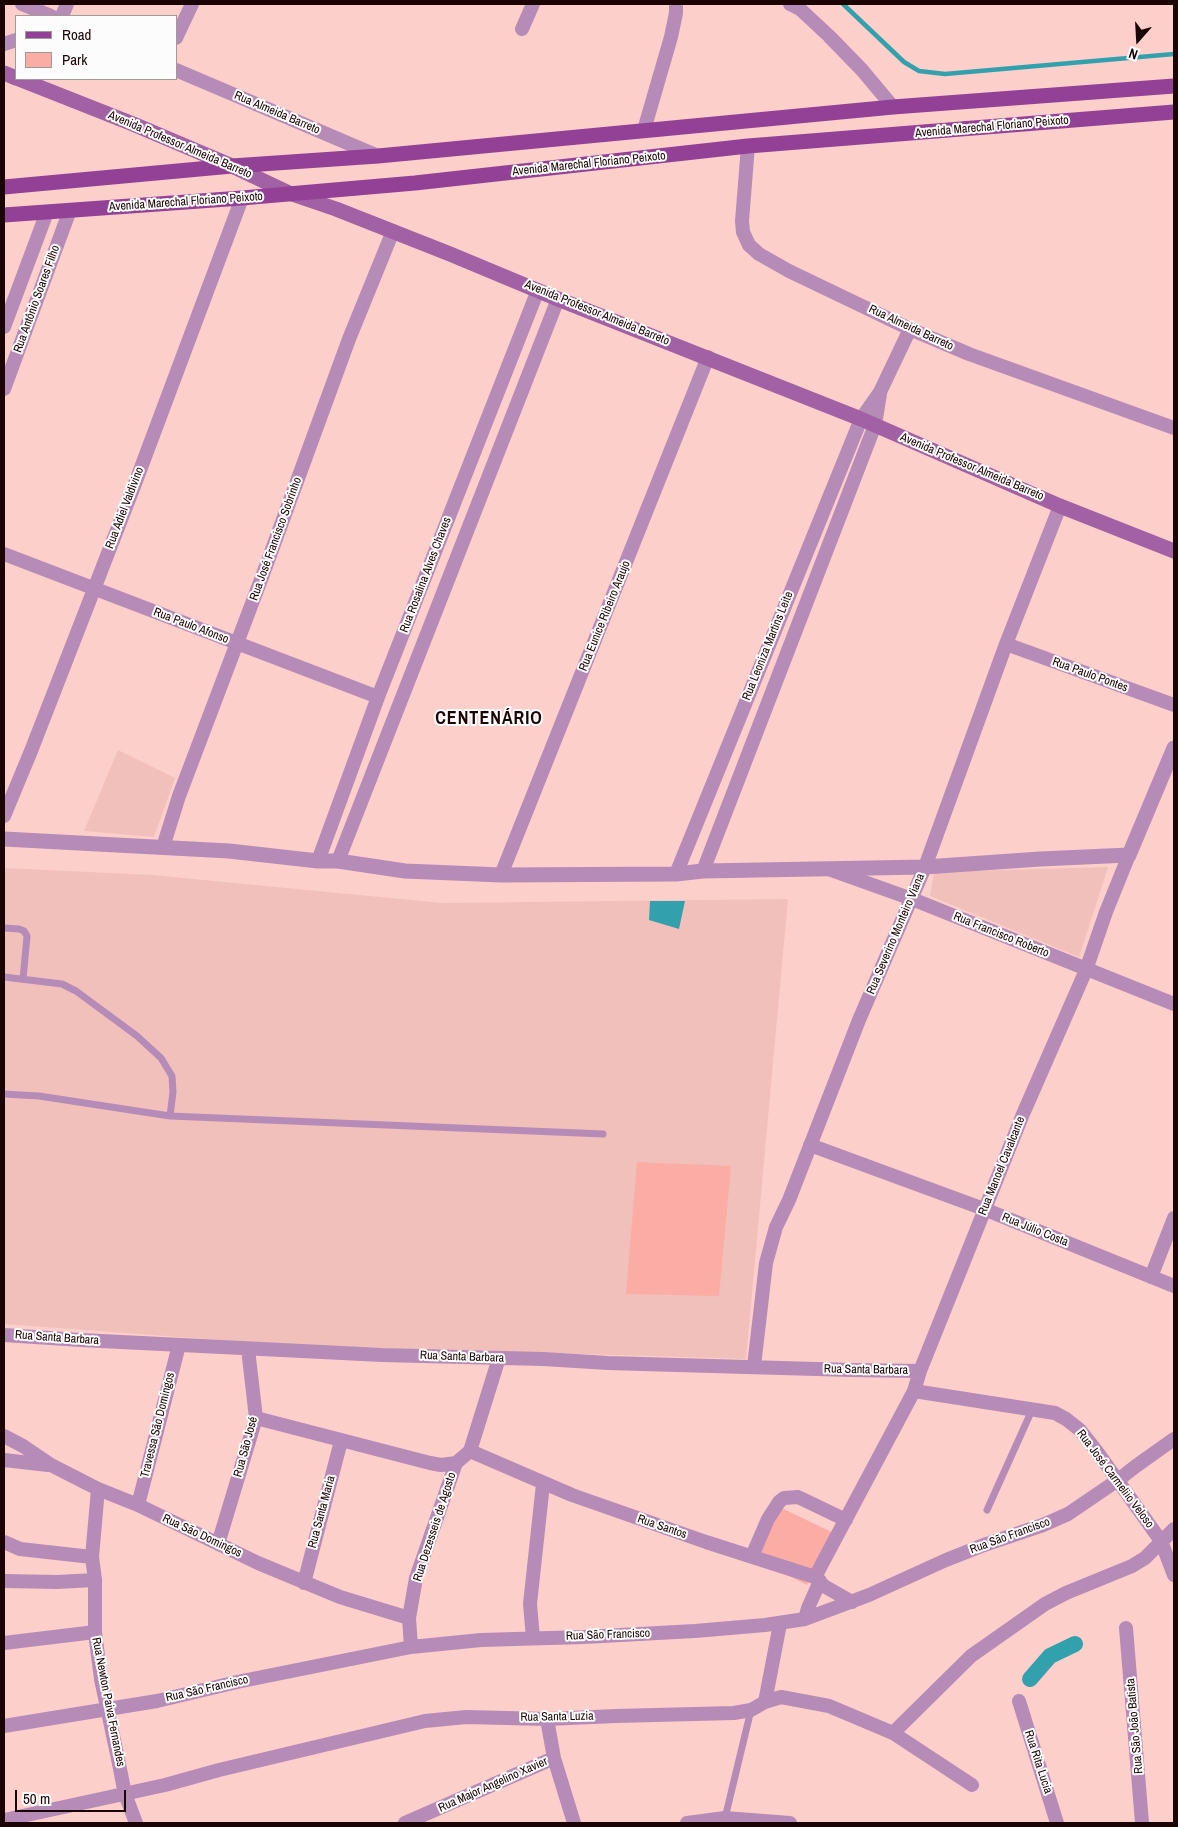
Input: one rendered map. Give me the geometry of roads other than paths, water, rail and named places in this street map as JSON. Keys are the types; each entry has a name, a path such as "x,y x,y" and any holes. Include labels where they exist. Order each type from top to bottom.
{"main road":[{"name":"Avenida Professor Almeida Barreto","path":"22,80 133,124 232,166 289,193 393,231 558,299 861,419 1060,506 1174,551"},
{"name":"Avenida Marechal Floriano Peixoto","path":"4,187 232,166 378,156 893,107 1174,86"},
{"name":"Avenida Marechal Floriano Peixoto","path":"4,215 242,198 415,183 748,146 1174,112"}],"street":[{"path":"22,4 49,15"},
{"path":"178,34 192,4"},
{"path":"522,29 532,4"},
{"path":"644,130 671,37 676,4"},
{"path":"790,4 800,9 829,36 862,70 893,107"},
{"name":"Rua Almeida Barreto","path":"178,71 378,156"},
{"name":"Rua Almeida Barreto","path":"748,146 742,221 743,232 750,245 759,254 789,271 910,329 969,354 1174,428"},
{"name":"Rua Adiel Valdivino","path":"4,816 31,751 187,347 242,198"},
{"name":"Rua Antônio Soares Filho","path":"4,389 70,210"},
{"name":"Rua Antônio Soares Filho","path":"4,327 47,212"},
{"name":"Rua José Francisco Sobrinho","path":"163,847 179,796 349,339 393,231"},
{"name":"Rua Rosalina Alves Chaves","path":"318,861 378,697 538,290"},
{"name":"Rua Rosalina Alves Chaves","path":"338,861 558,299"},
{"path":"880,392 910,329"},
{"name":"Rua Eunice Ribeiro Araujo","path":"501,875 708,357"},
{"name":"Rua Leoniza Martins Leite","path":"676,874 861,419 880,392"},
{"name":"Rua Leoniza Martins Leite","path":"703,870 875,425 880,392"},
{"name":"Rua Severino Monteiro Viana","path":"754,1366 766,1263 776,1227 789,1200 858,1020 925,867 1006,644 1060,506"},
{"name":"Rua Paulo Afonso","path":"4,554 378,697"},
{"name":"Rua Paulo Pontes","path":"1006,644 1174,705"},
{"name":"Rua Manoel Cavalcante","path":"805,1620 818,1579 846,1520 914,1391 920,1371 984,1209 1086,970 1106,912 1174,748"},
{"path":"4,839 229,851 318,861 338,861 406,871 501,875 676,874 703,870 761,871 925,867 1130,855"},
{"name":"Rua Francisco Roberto","path":"826,868 912,898 1174,1004"},
{"name":"Rua Júlio Costa","path":"810,1145 984,1209 1174,1286"},
{"path":"1151,1277 1174,1218"},
{"name":"Rua Santa Barbara","path":"4,1335 248,1349 920,1371"},
{"name":"Travessa São Domingos","path":"138,1505 178,1345"},
{"name":"Rua São José","path":"218,1544 256,1418 248,1349"},
{"path":"470,1451 499,1358"},
{"name":"Rua José Carmeliio Veloso","path":"914,1391 1055,1413 1066,1419 1080,1430 1161,1541 1174,1575"},
{"path":"256,1418 430,1463 441,1465 456,1463"},
{"name":"Rua São Domingos","path":"4,1436 51,1465 98,1489 138,1505 304,1583 340,1598 409,1618"},
{"name":"Rua São Francisco","path":"4,1726 157,1701 237,1682 411,1647 447,1642 635,1635 780,1624 805,1620 852,1602 946,1560 1068,1514 1174,1439"},
{"name":"Rua Santa Maria","path":"304,1583 341,1441"},
{"name":"Rua Dezesseis de Agosto","path":"411,1647 409,1618 416,1578 456,1463 470,1451"},
{"name":"Rua Santos","path":"470,1451 542,1484 639,1520 818,1579 840,1596 852,1602"},
{"path":"4,1460 51,1465"},
{"path":"532,1638 530,1604 542,1484"},
{"name":"Rua Newton Paiva Fernandes","path":"98,1489 92,1557 95,1580 95,1632 101,1679 126,1794 136,1823"},
{"path":"752,1556 768,1519 779,1502 784,1498 798,1497 846,1520"},
{"path":"893,1733 971,1656 1045,1604 1066,1593 1132,1566 1145,1558 1174,1529"},
{"path":"4,1542 20,1549 92,1557"},
{"path":"4,1581 57,1582 95,1580"},
{"path":"765,1702 780,1624"},
{"name":"Rua São João Batista","path":"1126,1628 1142,1823"},
{"path":"4,1643 95,1632"},
{"name":"Rua Santa Luzia","path":"4,1820 126,1794 425,1721 466,1717 547,1719 734,1713 751,1710 765,1702 781,1697 829,1706 893,1733 972,1785"},
{"name":"Rua Rita Lucia","path":"1019,1702 1057,1823"},
{"path":"547,1719 554,1758 574,1823"},
{"name":"Rua Major Angelino Xavier","path":"405,1823 554,1758"},
{"path":"692,1823 725,1818 790,1823"}],"lane":[{"path":"4,928 19,929 24,931 27,936 23,979"},
{"path":"4,977 62,984 76,991 137,1036 161,1058 172,1076 173,1092 170,1116"},
{"path":"4,1094 39,1096 170,1116 603,1134"},
{"path":"987,1510 1032,1410"},
{"path":"725,1818 751,1710"}],"water":[{"path":"650,901 685,901 679,929 649,920"}],"waterway":[{"path":"843,4 904,62 919,71 945,74 1174,54"},
{"path":"1030,1679 1050,1656 1075,1644"}],"district":[{"name":"CENTENÁRIO","path":"489,719"}]}
